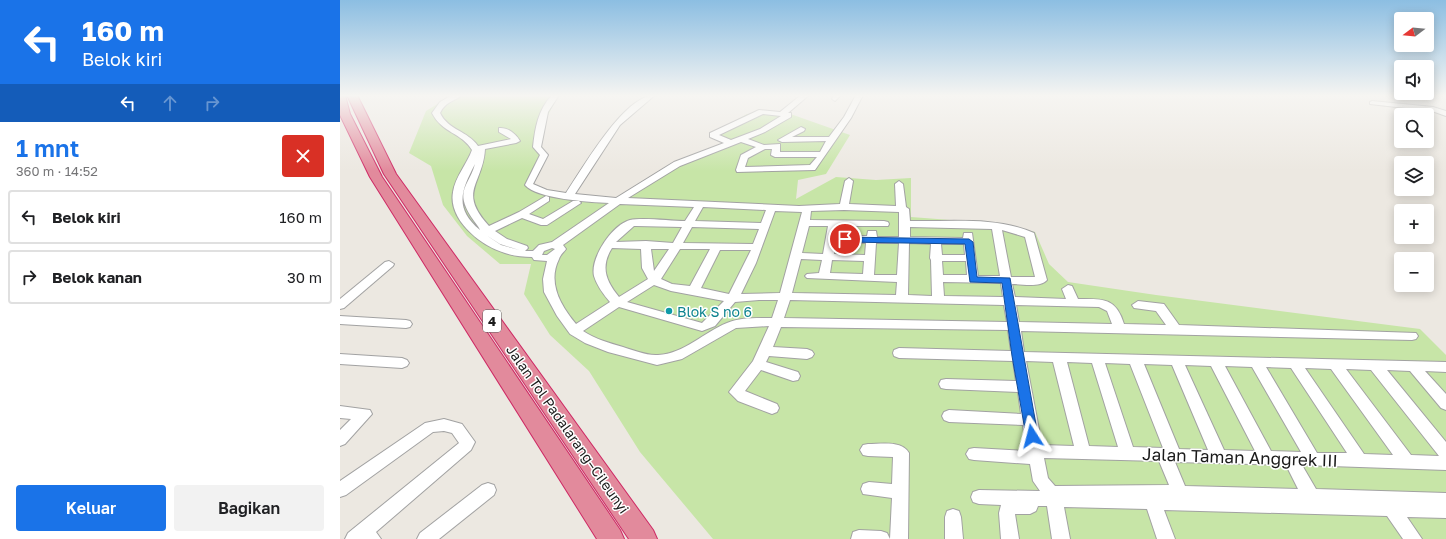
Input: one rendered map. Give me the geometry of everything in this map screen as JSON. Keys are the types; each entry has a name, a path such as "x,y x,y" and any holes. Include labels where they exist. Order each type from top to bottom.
{"highway":[{"name":"Jalan Tol Padalarang–Cileunyi","path":"348,120 376,177 611,539"},
{"name":"Jalan Tol Padalarang–Cileunyi","path":"364,120 390,174 644,539"}],"street":[{"path":"440,120 444,126 472,144 475,148 469,167 462,179 456,197 464,219 473,230 483,233 504,250 523,254 549,254 583,226 618,201 677,164 705,151 740,139 779,120"},
{"path":"447,120 480,143 481,146 479,167 468,188 468,197 472,212 483,233"},
{"path":"542,120 537,147 544,155 530,178 529,185 544,193 572,200 807,208 844,207 901,209"},
{"path":"522,214 544,223 572,200 621,120"},
{"path":"731,142 714,137 713,135 745,120"},
{"path":"801,129 782,140 750,153 744,157 740,169 812,168 845,120"},
{"path":"502,130 512,136 516,141 515,153"},
{"path":"740,139 766,146 777,146 775,154"},
{"path":"782,140 831,139"},
{"path":"481,146 516,141"},
{"path":"750,153 823,154"},
{"path":"844,207 849,182"},
{"path":"899,184 901,209 904,210 905,224 902,298"},
{"path":"483,233 522,214 546,199"},
{"path":"574,331 655,279 677,245 700,204"},
{"path":"765,226 632,223 609,245 599,265 600,279 617,303 702,327 709,324 735,296 757,247 765,226 772,207"},
{"path":"772,408 742,397 736,392 758,364 766,351 785,297 805,223 807,208"},
{"path":"805,223 878,224 872,240 868,277"},
{"path":"824,276 834,223"},
{"path":"905,224 1020,230 1030,235 1041,278 1040,281 937,278"},
{"path":"966,226 973,280"},
{"path":"997,228 1011,302 1018,356 1035,455 1041,481 1054,500 1061,539"},
{"path":"831,239 969,242"},
{"path":"936,241 938,299"},
{"path":"609,245 646,244 757,247"},
{"path":"646,244 645,264 655,279 665,286 735,296 902,298 1108,304 1114,309 1119,328"},
{"path":"698,291 717,246"},
{"path":"549,254 548,288 554,303 574,331 589,339 656,360 667,359 678,355 732,325 753,322 1175,329 1412,336"},
{"path":"796,256 870,258"},
{"path":"936,258 971,258"},
{"path":"340,305 389,264"},
{"path":"811,276 903,279"},
{"path":"1068,289 1074,303"},
{"path":"1138,305 1160,307 1175,329"},
{"path":"340,320 406,324"},
{"path":"766,351 807,354"},
{"path":"899,353 1446,367"},
{"path":"1059,358 1083,453"},
{"path":"340,359 402,363"},
{"path":"1097,359 1128,454"},
{"path":"1135,359 1182,498"},
{"path":"1176,359 1219,456"},
{"path":"1215,360 1266,457"},
{"path":"1256,362 1313,459"},
{"path":"1294,362 1360,461"},
{"path":"758,364 794,376"},
{"path":"1335,364 1408,463"},
{"path":"1375,365 1446,453"},
{"path":"1413,366 1446,404"},
{"path":"946,384 1024,387"},
{"path":"340,412 365,414 340,440"},
{"path":"949,416 1030,420"},
{"path":"341,488 430,426 444,425 457,428 467,442 466,446 363,537"},
{"path":"868,450 899,451 901,453 899,539"},
{"name":"Jalan Taman Anggrek III","path":"974,454 1168,454 1408,463 1446,463"},
{"path":"1290,458 1311,496"},
{"path":"869,489 901,492"},
{"path":"426,539 488,490"},
{"path":"1182,498 1311,496 1446,500"},
{"path":"979,497 1054,500 1151,497 1446,510"},
{"path":"1151,497 1166,539"},
{"path":"1010,539 1007,513 1008,508 1054,500"},
{"path":"1391,508 1412,539"},
{"path":"953,518 954,539"},
{"path":"860,538 881,539"}],"green space":[{"path":"422,120 546,120 539,134 544,155 528,182 551,194 604,200 622,197 638,185 727,143 714,133 736,120 808,120 850,135 826,174 798,180 796,199 836,177 876,180 911,178 911,217 1003,224 1035,232 1049,264 1068,282 1156,295 1420,329 1446,355 1446,539 713,539 640,452 589,371 550,335 524,294 531,264 500,264 467,236 443,205 431,166 409,153"}],"place":[{"name":"Blok S no 6","path":"669,311"}],"route":[{"path":"845,239 969,242 973,280 1006,280 1011,302 1018,356 1032,436"}]}
